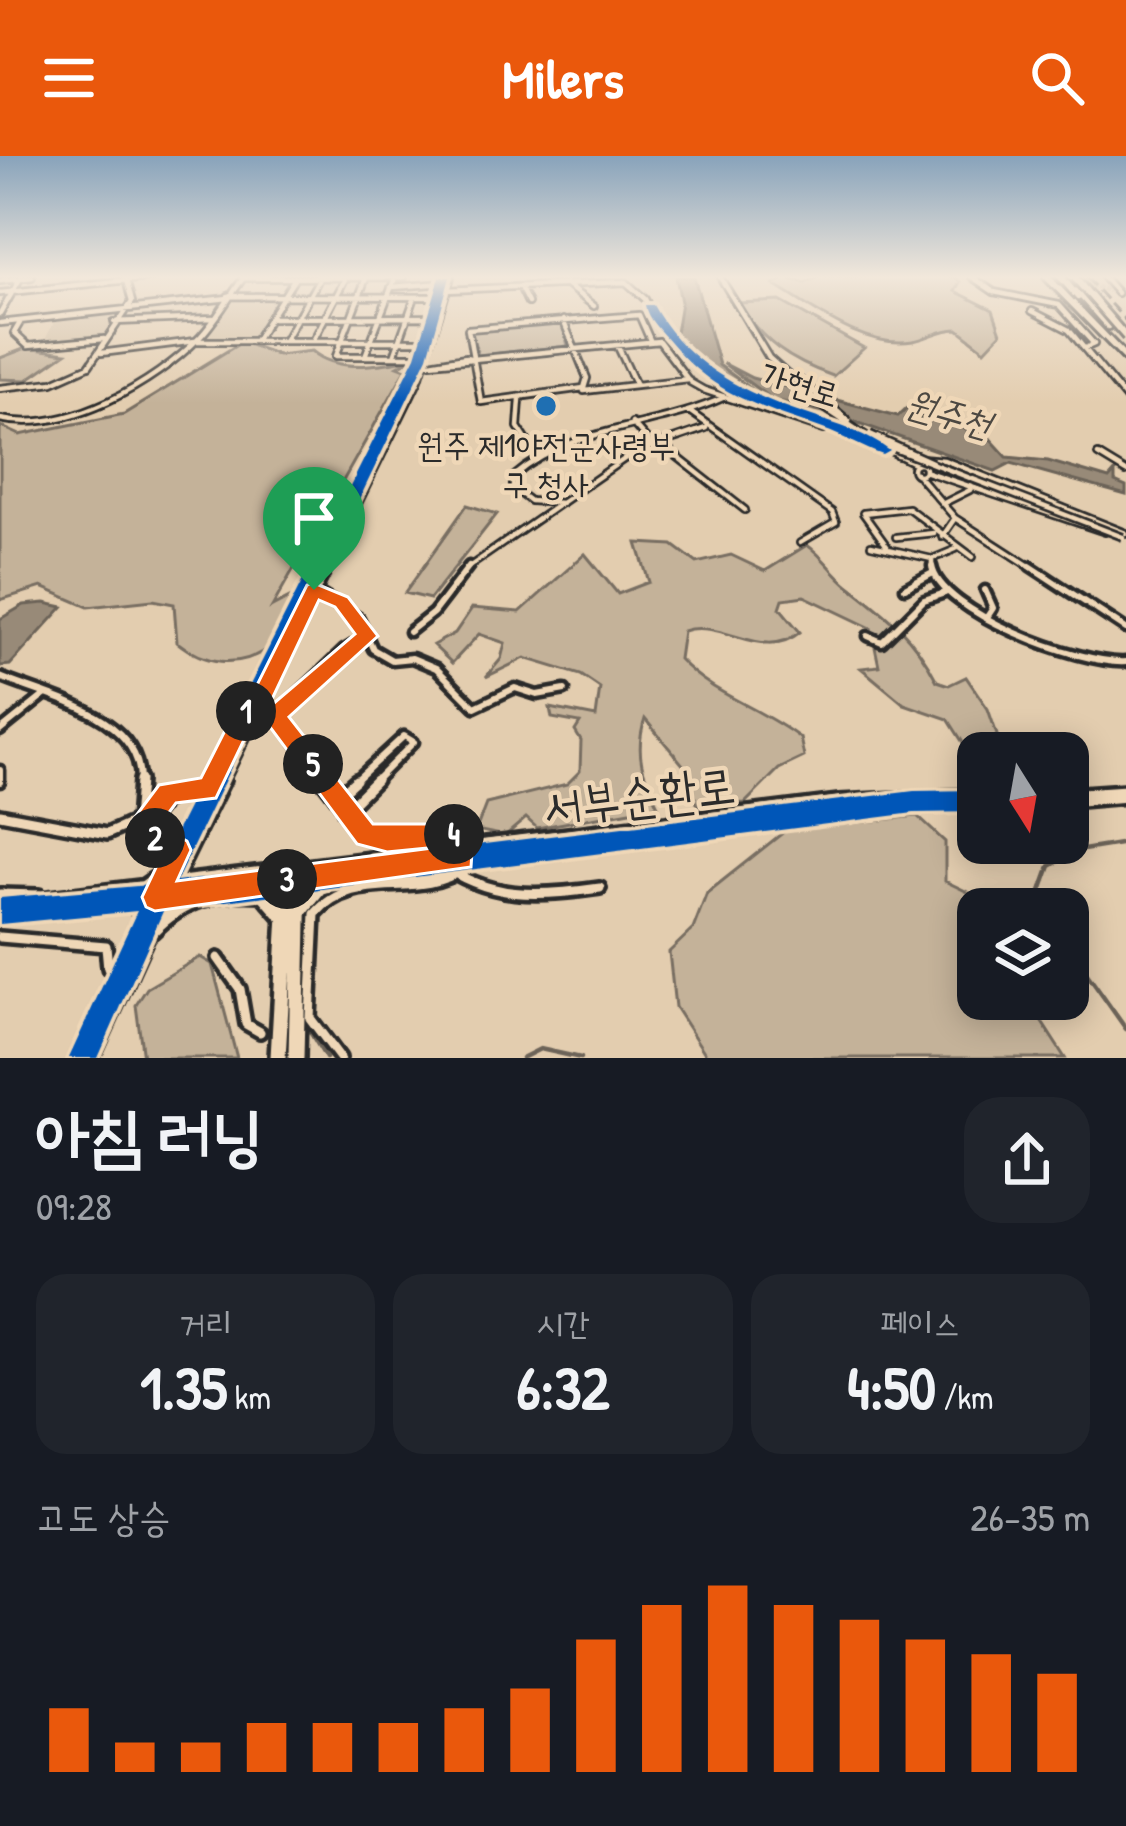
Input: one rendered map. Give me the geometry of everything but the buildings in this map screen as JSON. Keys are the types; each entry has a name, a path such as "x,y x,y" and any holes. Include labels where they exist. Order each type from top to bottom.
{"highway":[{"path":"1089,319 1126,357"},
{"path":"1098,319 1126,357"},
{"path":"290,916 319,887 365,869"},
{"path":"278,1058 295,874"},
{"path":"146,930 177,902 206,888 263,892 290,916 296,1058"}],"street":[{"path":"0,323 38,319"},
{"path":"101,353 116,319"},
{"path":"113,322 186,319"},
{"path":"0,419 21,424 64,418 108,397 195,341 212,319"},
{"path":"256,341 270,319"},
{"path":"284,341 297,319"},
{"path":"313,341 324,319"},
{"path":"352,319 336,356 424,361 650,340 667,344"},
{"path":"365,356 380,319"},
{"path":"394,356 406,319"},
{"path":"94,1058 179,855 424,361 436,319"},
{"path":"251,711 424,361 436,319"},
{"path":"577,319 468,329 481,402 688,379"},
{"path":"641,319 650,340"},
{"name":"가현로","path":"656,319 721,388 846,429 894,456 944,460 1125,537"},
{"path":"744,319 757,344 826,409 874,441 1125,537"},
{"path":"1050,319 1065,327 1126,399"},
{"path":"1073,319 1094,344 1085,348"},
{"path":"563,320 587,379 580,391"},
{"path":"21,321 14,333 28,346 104,339"},
{"path":"660,328 688,379 724,397 824,430"},
{"path":"0,388 56,382 101,353 195,341 427,341"},
{"path":"617,344 636,385"},
{"path":"108,397 112,408"},
{"path":"564,503 530,501 513,488 513,477 568,436 689,411 724,397"},
{"path":"520,399 518,427 537,456"},
{"path":"689,411 706,428 832,512 836,522 800,543"},
{"path":"632,423 745,509"},
{"path":"409,632 433,613 472,562 511,544 626,457 706,428"},
{"path":"883,451 914,469 1125,537"},
{"path":"1098,455 1126,472"},
{"path":"894,456 914,469 955,518 1126,629"},
{"path":"927,472 933,489"},
{"path":"944,503 970,490"},
{"path":"889,549 863,513 908,508 973,557"},
{"path":"896,537 939,535 955,518"},
{"path":"871,545 932,559 958,548"},
{"path":"932,559 932,574 945,593 987,617 1055,650 1114,664 1126,662"},
{"path":"904,588 932,574"},
{"path":"314,590 341,602 373,649 392,660 412,658 436,668 476,707 515,688 536,695 565,690"},
{"path":"986,590 993,608 987,617"},
{"path":"868,636 882,642 924,600 945,593"},
{"path":"275,716 344,650 368,636"},
{"path":"0,677 112,724 140,752 138,826"},
{"path":"0,731 46,694"},
{"path":"251,711 275,716 353,825 366,836 387,840 453,833 460,837 463,868 450,880"},
{"path":"337,798 404,736 413,742 344,812"},
{"path":"0,770 0,782"},
{"path":"0,814 107,834 138,826 168,794 187,788 212,791"},
{"path":"1089,797 1126,794"},
{"name":"서부순환로","path":"164,891 957,799"},
{"path":"138,826 179,855 189,873 206,888"},
{"name":"서부순환로","path":"236,888 295,874 440,864 462,853"},
{"path":"137,889 161,875 179,855"},
{"path":"440,864 450,880"},
{"path":"340,1058 308,1019 312,926 320,904 341,890 450,880 519,900 600,888"},
{"path":"0,906 137,889 164,891"},
{"path":"0,906 131,899 164,891"},
{"path":"83,1058 122,970 146,930 131,899"},
{"path":"0,937 106,946 108,968 122,970"},
{"path":"218,958 235,979 246,1024 260,1032"}],"shaded area":[{"path":"56,319 114,319 103,338 42,345"},
{"path":"216,319 266,319 253,340 200,340"},
{"path":"678,319 706,319 719,365 765,399 737,389 703,367 676,333"},
{"path":"750,319 812,319 864,348 833,376 790,357"},
{"path":"830,319 996,319 1001,333 985,350 958,329 894,342"},
{"path":"562,323 568,346 478,355 471,331"},
{"path":"242,342 278,355 312,351 346,365 411,359 398,366 406,369 272,607 297,594 267,649 232,661 198,655 177,642 174,604 153,600 88,607 42,587 0,600 0,426 20,435 124,414"},
{"path":"26,348 66,353 27,380 0,379 0,358"},
{"path":"723,363 752,378 898,416 915,400 909,418 922,418 916,414 988,436 1007,457 1048,461 1109,479 1115,472 1115,482 1126,487 1126,495 1011,463 995,471 836,415 771,399"},
{"path":"467,505 497,514 430,599 405,593"},
{"path":"637,543 673,545 697,563 731,555 765,571 807,545 899,627 937,681 949,685 966,677 988,709 996,732 957,733 948,719 904,704 861,668 879,666 871,628 804,596 783,599 780,608 800,632 786,640 757,642 713,630 683,631 679,659 692,671 800,738 804,757 779,769 745,803 698,806 684,766 645,719 642,764 658,806 537,828 526,818 505,836 476,830 486,804 567,784 580,771 581,741 575,731 580,723 552,718 550,708 596,717 600,688 581,675 525,658 486,677 501,659 505,643 479,634 452,663 433,645 455,633 472,608 520,612 585,554 618,594 649,582"},
{"path":"24,605 63,607 10,665 0,666 0,619"},
{"path":"917,816 945,842 945,881 960,888 957,1020 1041,1020 1065,1058 708,1058 675,1007 669,952 693,929 707,893 785,831"},
{"path":"200,957 212,964 237,1058 143,1058 136,1005 147,988"}],"waterway":[{"path":"1042,888 1050,866 1077,851 1126,843"},
{"path":"1089,977 1126,1029"},
{"path":"309,1030 326,1058"},
{"path":"522,1058 540,1049 581,1058"}],"tunnel":[{"path":"260,1032 306,1019"}],"cycle path":[{"path":"83,1058 174,859 422,356 433,319"},
{"path":"656,319 722,385 883,451"},
{"path":"0,911 167,896 914,802 957,801"}],"place":[{"name":"원주 제1야전군사령부 구 청사","path":"546,406"}],"route":[{"path":"314,590 341,602 359,618 368,636 344,650 275,716 353,825 366,836 387,840 453,833 460,837 462,858 155,897 178,850 141,830 168,794 177,789 207,790 247,710 255,711 314,590"}],"water label":[{"name":"원주천","path":"949,413"}]}
